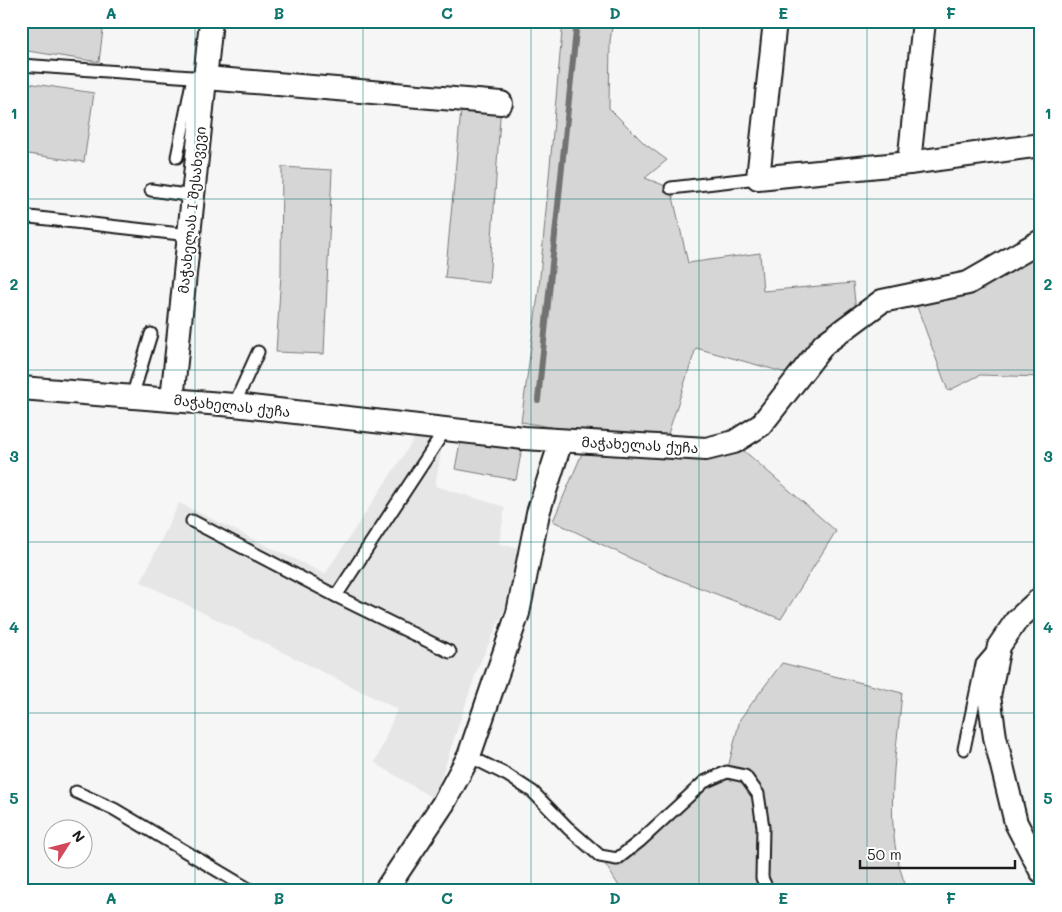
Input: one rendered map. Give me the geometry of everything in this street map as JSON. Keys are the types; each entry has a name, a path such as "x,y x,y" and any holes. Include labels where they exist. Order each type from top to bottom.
{"street":[{"name":"მაჭახელას I შესახვევი","path":"172,400 193,196 199,77 211,21"},
{"path":"775,21 758,178 909,163 1041,145"},
{"path":"909,163 924,21"},
{"path":"199,77 501,103"},
{"name":"მაჭახელას ქუჩა","path":"21,388 234,405 561,442 706,449 734,442 761,425 824,344 882,301 968,283 1039,245"},
{"path":"385,891 443,804 469,756 518,613 538,514 561,442"},
{"path":"1041,598 1016,621 999,646 989,696 995,737 1016,823 1041,871"}],"lane":[{"path":"21,65 199,77 177,157"},
{"path":"671,188 758,178"},
{"path":"151,190 193,196"},
{"path":"21,216 189,235"},
{"path":"132,397 152,334"},
{"path":"234,405 258,352"},
{"path":"336,596 445,430"},
{"path":"192,521 336,596 450,652"},
{"path":"964,749 982,664 999,646"},
{"path":"469,756 507,775 533,792 568,828 600,856 617,859 640,841 704,782 727,772 745,776 758,794 763,827 762,878 768,891"},
{"path":"76,792 114,809 252,891"}],"shaded area":[{"path":"21,21 104,21 99,62 21,50"},
{"path":"563,21 613,21 610,41 609,108 645,144 667,160 645,178 671,188 688,263 760,253 763,291 853,283 856,312 813,340 790,374 696,348 664,446 734,442 836,531 781,619 659,572 553,521 584,449 660,446 521,422 539,288"},
{"path":"21,82 94,93 84,162 21,153"},
{"path":"462,100 501,103 489,283 445,278"},
{"path":"282,167 332,170 324,354 276,352 281,274"},
{"path":"1030,260 1041,262 1041,377 980,375 948,391 916,304"},
{"path":"422,427 445,430 435,486 505,507 499,544 518,547 511,596 478,667 434,799 375,763 397,709 141,582 179,503 325,574"},
{"path":"461,437 522,448 516,480 455,469"},
{"path":"782,663 902,693 894,768 893,819 895,844 900,868 908,891 622,891 600,856 617,859 675,807 727,772 740,719"}],"waterway":[{"path":"538,400 577,21"}]}
